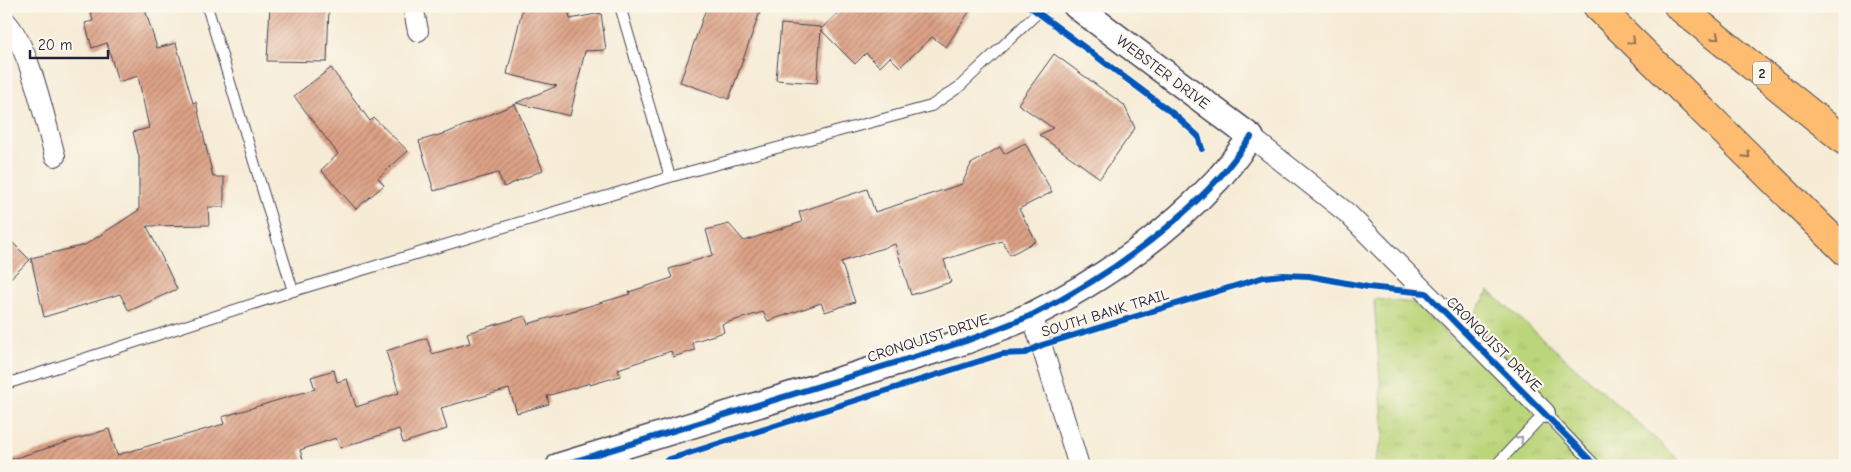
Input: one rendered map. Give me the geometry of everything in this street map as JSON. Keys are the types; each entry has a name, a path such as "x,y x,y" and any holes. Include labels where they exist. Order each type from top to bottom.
{"highway":[{"path":"1597,6 1845,251"},
{"name":"2","path":"1678,6 1845,140"}],"street":[{"path":"413,6 418,31"},
{"name":"WEBSTER DRIVE","path":"1076,6 1251,137"},
{"path":"6,22 11,27 22,48 55,156"},
{"name":"CRONQUIST DRIVE","path":"559,466 615,458 966,341 1032,315 1080,289 1121,262 1158,234 1218,179 1251,137 1347,212 1544,413"},
{"path":"1032,315 1079,466"}],"lane":[{"path":"207,6 293,291"},
{"path":"620,6 670,177"},
{"path":"6,384 293,291 670,177 931,106 959,87 1045,6"},
{"path":"1495,466 1544,413 1596,466"}],"green space":[{"path":"1489,291 1686,466 1374,466 1384,434 1374,299 1415,303 1453,339 1475,314"}],"building":[{"path":"89,6 144,6 157,48 176,43 193,103 196,102 213,177 224,177 224,207 208,207 209,225 147,226 177,289 129,311 120,294 44,317 31,258 85,245 139,210 139,157 133,132 149,128 138,76 118,82 107,43 92,48 85,23 93,21"},
{"path":"270,6 329,6 327,62 267,61"},
{"path":"523,6 568,6 570,19 601,13 606,50 585,51 570,116 516,103 557,86 507,74"},
{"path":"707,6 762,6 729,99 680,82"},
{"path":"845,6 973,6 946,47 932,37 900,67 890,57 880,67 866,53 855,64 821,30 817,83 776,80 781,24 821,27 821,29"},
{"path":"1054,54 1124,105 1135,128 1100,178 1039,135 1053,128 1018,104"},
{"path":"331,68 370,121 374,118 408,151 378,178 384,185 356,209 321,170 338,154 294,96"},
{"path":"515,104 543,170 504,187 498,173 434,191 419,141 449,132"},
{"path":"1025,143 1052,192 1019,209 1036,241 1010,255 1002,241 944,260 951,282 911,295 895,244 841,262 855,302 825,312 821,303 768,321 763,312 722,324 724,332 692,342 695,350 673,357 671,351 618,369 620,376 547,396 549,404 517,413 509,389 441,408 447,429 403,443 399,429 340,448 336,438 300,450 305,466 7,466 6,461 109,429 117,455 224,424 222,417 315,389 311,377 334,370 337,382 347,379 356,407 399,393 386,351 427,338 432,354 470,343 467,333 525,316 528,324 630,294 629,292 672,278 669,269 713,255 706,230 729,224 744,241 802,222 799,212 867,189 875,212 962,184 971,164 1000,147 1004,154"},
{"path":"6,236 30,260 6,282"}],"cycle path":[{"path":"1029,6 1175,115 1198,136 1202,149"},
{"path":"559,466 966,341 1034,314 1108,271 1155,237 1177,219 1218,179 1251,137"},
{"name":"SOUTH BANK TRAIL","path":"657,466 670,459 1002,354 1025,353 1042,345 1264,277 1283,275 1309,276 1368,287 1426,293 1596,466"}]}
